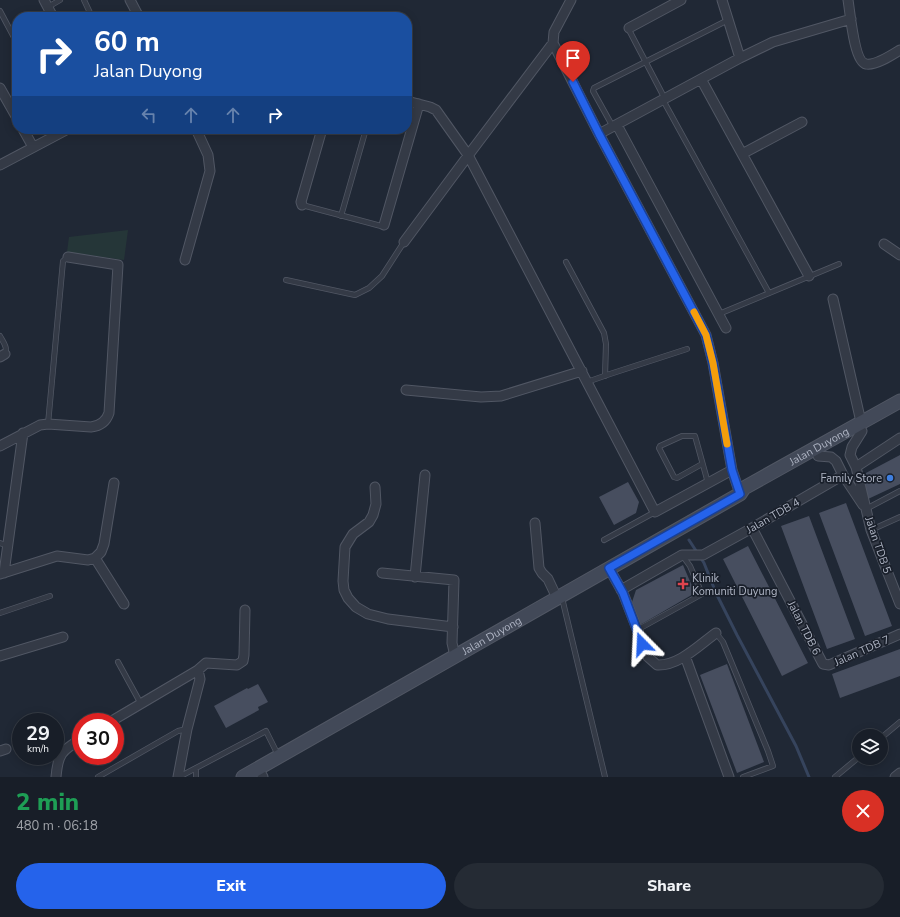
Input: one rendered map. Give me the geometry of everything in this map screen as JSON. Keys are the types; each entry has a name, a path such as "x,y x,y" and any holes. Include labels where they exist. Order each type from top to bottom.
{"main road":[{"name":"Jalan Duyong","path":"740,494 747,496 818,456 900,401"},
{"name":"Jalan Duyong","path":"243,777 261,773 279,756 740,494 744,488 861,427 900,410"}],"street":[{"path":"130,0 136,12"},
{"path":"571,0 554,32 553,44 706,335 713,363 732,470 740,494"},
{"path":"629,28 681,0"},
{"path":"722,0 740,58"},
{"path":"848,0 858,57 861,62 866,64 874,63 900,50"},
{"path":"46,3 50,12"},
{"path":"599,134 740,58 773,42 851,19"},
{"path":"404,242 470,152 553,44"},
{"path":"701,79 809,276"},
{"path":"0,88 12,109"},
{"path":"412,102 433,108 439,113 470,152 655,512 732,470"},
{"path":"412,128 419,104"},
{"path":"742,154 802,122"},
{"path":"615,126 726,328"},
{"path":"26,134 34,147"},
{"path":"0,165 58,134"},
{"path":"185,260 210,171 208,155 198,134"},
{"path":"302,204 301,202 321,134"},
{"path":"384,225 410,134"},
{"path":"884,244 900,255"},
{"path":"0,446 40,425 48,424 91,428 97,427 107,418 118,265 68,257"},
{"path":"833,299 861,427"},
{"path":"406,390 481,397 501,396 582,371"},
{"name":"Jalan TDB 5","path":"861,427 850,455 856,467 871,530 898,591 900,604"},
{"path":"23,433 4,544 2,573 57,556 88,560 95,558 101,552 104,544 114,483"},
{"path":"856,467 900,438"},
{"path":"818,456 831,457 836,461 843,475 866,509"},
{"path":"415,577 425,475"},
{"name":"Jalan TDB 4","path":"682,556 699,555 752,528 843,475"},
{"path":"375,487 376,504 374,515 369,522 353,534 345,547 343,581 344,590 348,598 356,607 368,614 388,619 453,627"},
{"path":"535,523 539,568 559,597"},
{"name":"Jalan TDB 6","path":"752,528 823,664"},
{"path":"621,590 682,556"},
{"path":"95,558 124,604"},
{"path":"609,568 621,590 648,657 657,665 671,664 685,656 716,633"},
{"path":"382,573 454,580 452,643 455,656"},
{"path":"124,714 198,670 206,663 237,666 243,661 245,610"},
{"name":"Jalan TDB 7","path":"823,664 830,665 900,634"},
{"path":"0,656 63,637"},
{"path":"685,656 729,777"},
{"path":"179,777 187,729 200,679 198,670"},
{"path":"56,777 60,755 72,745"},
{"path":"895,777 900,773"}],"lane":[{"path":"46,3 60,0"},
{"path":"84,0 90,12"},
{"path":"0,11 12,34"},
{"path":"615,126 593,90 728,20"},
{"path":"629,28 664,99 770,293"},
{"path":"341,216 365,134"},
{"path":"302,204 341,216 382,226 384,225"},
{"path":"286,280 354,295 369,288 382,276 404,242"},
{"path":"48,424 63,261 68,257"},
{"path":"566,262 604,333 606,344 605,376"},
{"path":"718,314 839,264"},
{"path":"0,336 6,347 2,355"},
{"path":"587,382 687,349"},
{"path":"702,464 677,478 674,477 659,448 661,444 682,436 695,436 708,483"},
{"path":"866,509 900,491"},
{"path":"604,540 655,512"},
{"path":"871,530 900,517"},
{"path":"637,630 702,594 690,566 682,556"},
{"path":"0,613 50,596"},
{"path":"559,597 605,777"},
{"path":"716,633 729,657 773,766 743,777"},
{"path":"118,662 141,704"},
{"path":"888,732 900,722"},
{"path":"98,777 178,731 187,729"},
{"path":"179,777 266,731 279,756"},
{"path":"834,777 852,763"},
{"path":"196,768 196,777"}],"shaded area":[{"path":"128,230 124,260 67,252 69,237"}],"building":[{"path":"900,455 900,484 868,499 862,486 864,474"},
{"path":"628,482 639,502 636,513 614,525 599,497"},
{"path":"846,503 892,626 865,636 819,513"},
{"path":"809,516 855,639 827,649 781,526"},
{"path":"748,546 808,663 782,676 723,559"},
{"path":"683,565 695,593 640,625 632,602 636,590"},
{"path":"900,649 900,676 840,698 832,674"},
{"path":"727,664 764,762 737,773 700,675"},
{"path":"258,684 268,702 258,707 259,710 226,728 214,706 247,688 248,689"}],"waterway":[{"path":"689,540 704,563 716,593 796,746 809,777"}],"slow traffic":[{"path":"694,312 706,335 713,363 727,444"}],"place":[{"name":"Family Store","path":"890,478"},
{"name":"Klinik Komuniti Duyung","path":"683,584"}],"route":[{"path":"573,82 706,335 713,363 732,470 740,494 609,568 623,593 642,644"}]}
